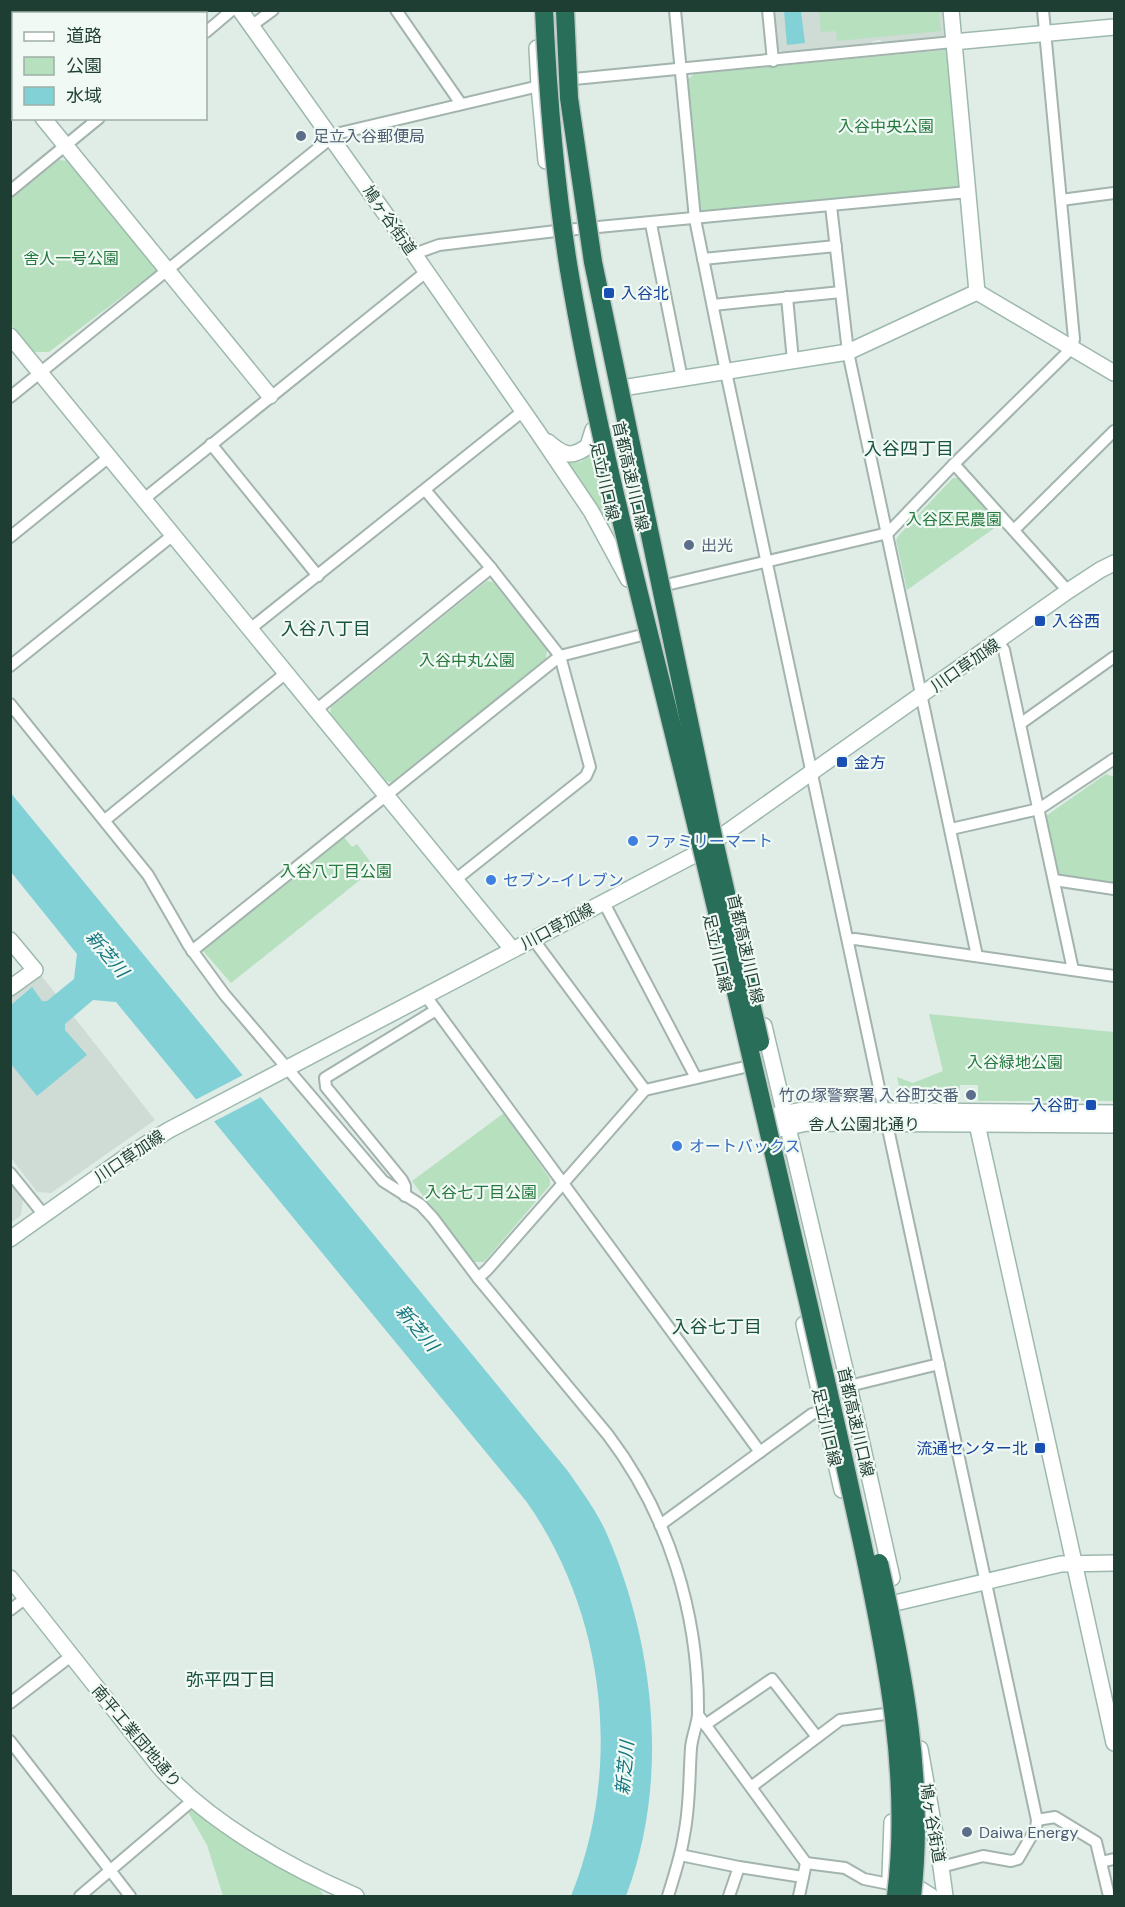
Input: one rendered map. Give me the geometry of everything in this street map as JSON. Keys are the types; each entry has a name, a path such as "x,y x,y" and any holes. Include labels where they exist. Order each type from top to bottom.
{"highway":[{"name":"首都高速川口線","path":"544,10 548,102 558,194 569,269 601,434 704,856 838,1432 881,1632 899,1759 901,1822 891,1892"},
{"path":"552,10 557,102 566,207 571,237 600,393 655,617 584,264 572,182 569,99"},
{"name":"首都高速川口線","path":"565,10 569,99 592,262 713,836 894,1629 907,1698 913,1757 920,1895"}],"main road":[{"name":"鳩ヶ谷街道","path":"240,10 537,431 600,525 628,579"},
{"name":"足立川口線","path":"536,10 543,136 556,231 593,430 696,854 869,1609 891,1769 891,1892"},
{"name":"足立川口線","path":"572,10 574,79 592,229 622,388 720,837 849,1386 897,1602 920,1749 920,1895"},
{"path":"951,10 977,292"},
{"path":"953,42 1114,27"},
{"path":"45,120 270,396"},
{"path":"977,292 1114,373"},
{"path":"622,388 848,352 977,292"},
{"path":"10,336 512,949"},
{"name":"鳩ヶ谷街道","path":"537,431 560,452 567,454 580,452 588,446 593,430"},
{"name":"川口草加線","path":"10,1239 127,1156 182,1123 696,854 1068,591 1114,563"},
{"path":"10,940 35,970 10,988"},
{"name":"舎人公園北通り","path":"977,1118 1114,1113"},
{"name":"舎人公園北通り","path":"759,1126 772,1130 786,1120 807,1123 885,1117 977,1118 1114,1125"},
{"path":"977,1118 1114,1743"},
{"path":"869,1609 1075,1562 1114,1563"},
{"name":"南平工業団地通り","path":"10,1578 158,1765 193,1800 275,1856 328,1885 355,1896"},
{"name":"鳩ヶ谷街道","path":"920,1749 945,1896"},
{"path":"891,1892 920,1895"}],"street":[{"path":"207,31 232,10"},
{"path":"251,26 273,10"},
{"path":"396,10 461,104"},
{"path":"675,10 695,219 766,562 1037,1820 1036,1828 1018,1859 1011,1862 983,1856 941,1868"},
{"path":"768,10 773,61"},
{"path":"666,585 888,533 954,464 1072,348 1074,339 1043,10"},
{"path":"574,79 953,42"},
{"path":"10,397 331,138 340,133 539,86"},
{"path":"10,191 97,120"},
{"path":"414,254 439,246 556,231 651,224 968,192"},
{"path":"1061,200 1114,193"},
{"path":"831,206 848,352 977,956"},
{"path":"651,224 682,379"},
{"path":"703,259 836,246"},
{"path":"144,499 426,272"},
{"path":"713,305 841,292"},
{"path":"787,297 793,361"},
{"path":"250,630 523,411"},
{"path":"1014,530 1114,431"},
{"path":"211,444 318,576"},
{"path":"10,537 109,457"},
{"path":"954,464 1068,591"},
{"path":"426,491 491,568 560,656 590,767 590,772 455,880"},
{"path":"10,666 173,535"},
{"path":"316,710 491,568"},
{"path":"192,951 560,656 642,635"},
{"path":"998,642 1004,650 1073,970"},
{"path":"1020,724 1114,657"},
{"path":"105,820 286,673"},
{"path":"10,704 148,875 192,951 281,1071 383,1181 421,1205 433,1218 478,1278 625,1457 660,1525 673,1557 690,1619 702,1720 806,1863 845,1868 891,1892"},
{"path":"951,829 1039,809 1113,764"},
{"path":"1054,880 1114,889"},
{"path":"603,901 696,1078"},
{"path":"533,939 645,1090"},
{"path":"848,940 855,939 1114,976"},
{"path":"425,995 760,1452"},
{"path":"405,1196 405,1186 402,1180 326,1087 325,1078 436,1010"},
{"path":"478,1278 645,1090 745,1067"},
{"path":"10,1173 44,1215"},
{"path":"849,1386 939,1364"},
{"path":"660,1525 812,1414 824,1411"},
{"path":"10,1610 26,1598"},
{"path":"10,1703 71,1656"},
{"path":"668,1896 680,1855 690,1789 692,1734 702,1720 772,1679 817,1737"},
{"path":"751,1788 840,1720 885,1714"},
{"path":"10,1741 130,1896"},
{"path":"80,1896 193,1800"},
{"path":"1037,1820 1055,1816 1096,1842 1109,1896"},
{"path":"680,1855 803,1877"},
{"path":"1101,1862 1114,1859"},
{"path":"799,1896 806,1863"},
{"path":"729,1896 739,1867"}],"shaded area":[{"path":"774,11 944,11 947,33 943,38 884,44 880,40 873,41 870,45 784,53 778,49"},
{"path":"40,974 155,1120 51,1193 37,1192 11,1158 11,997"},
{"path":"11,1183 23,1199 21,1215 11,1223"}],"green space":[{"path":"819,11 939,11 941,31 837,41 836,31 821,32"},
{"name":"入谷中央公園","path":"945,50 949,53 962,183 957,189 699,211 687,80 694,74"},
{"name":"舎人一号公園","path":"59,160 70,161 157,267 156,271 49,352 33,352 11,324 11,199"},
{"path":"591,454 596,462 611,534 565,463 581,462"},
{"name":"入谷区民農園","path":"953,478 960,478 1000,524 907,590 896,540"},
{"name":"入谷中丸公園","path":"487,581 493,582 547,650 546,659 392,782 383,781 330,715 331,707"},
{"path":"1106,774 1114,777 1114,884 1061,877 1046,816"},
{"name":"入谷八丁目公園","path":"344,837 352,847 357,844 375,868 231,983 203,951"},
{"name":"入谷緑地公園","path":"929,1014 1114,1032 1114,1101 978,1101 978,1085 960,1085 959,1101 902,1100 897,1077 913,1083 943,1071"},
{"name":"入谷七丁目公園","path":"504,1113 550,1179 550,1185 484,1262 473,1262 412,1181"},
{"path":"193,1808 274,1863 319,1889 324,1896 223,1896 207,1845 188,1812"}],"water":[{"path":"784,11 801,11 805,43 787,45"},
{"name":"新芝川","path":"10,792 567,1470 598,1516 623,1575 636,1620 651,1712 652,1759 648,1806 640,1852 626,1896 571,1896 587,1847 597,1796 601,1745 598,1693 589,1642 574,1592 553,1545 526,1501 116,1002 93,1000 65,1024 65,1030 87,1055 37,1096 11,1064 11,1005 32,987 42,1001 47,1001 74,979 77,954 11,872"}],"pier":[{"path":"245,1074 263,1096 211,1123 193,1101"}],"place":[{"name":"足立入谷郵便局","path":"301,136"},
{"name":"入谷北","path":"609,293"},
{"name":"出光","path":"689,545"},
{"name":"入谷西","path":"1040,621"},
{"name":"金方","path":"842,762"},
{"name":"ファミリーマート","path":"633,841"},
{"name":"セブン-イレブン","path":"491,880"},
{"name":"竹の塚警察署 入谷町交番","path":"971,1095"},
{"name":"入谷町","path":"1091,1105"},
{"name":"オートバックス","path":"677,1146"},
{"name":"流通センター北","path":"1040,1448"},
{"name":"Daiwa Energy","path":"967,1832"}],"district":[{"name":"入谷四丁目","path":"909,449"},
{"name":"入谷八丁目","path":"326,629"},
{"name":"入谷七丁目","path":"717,1327"},
{"name":"弥平四丁目","path":"231,1680"}]}
